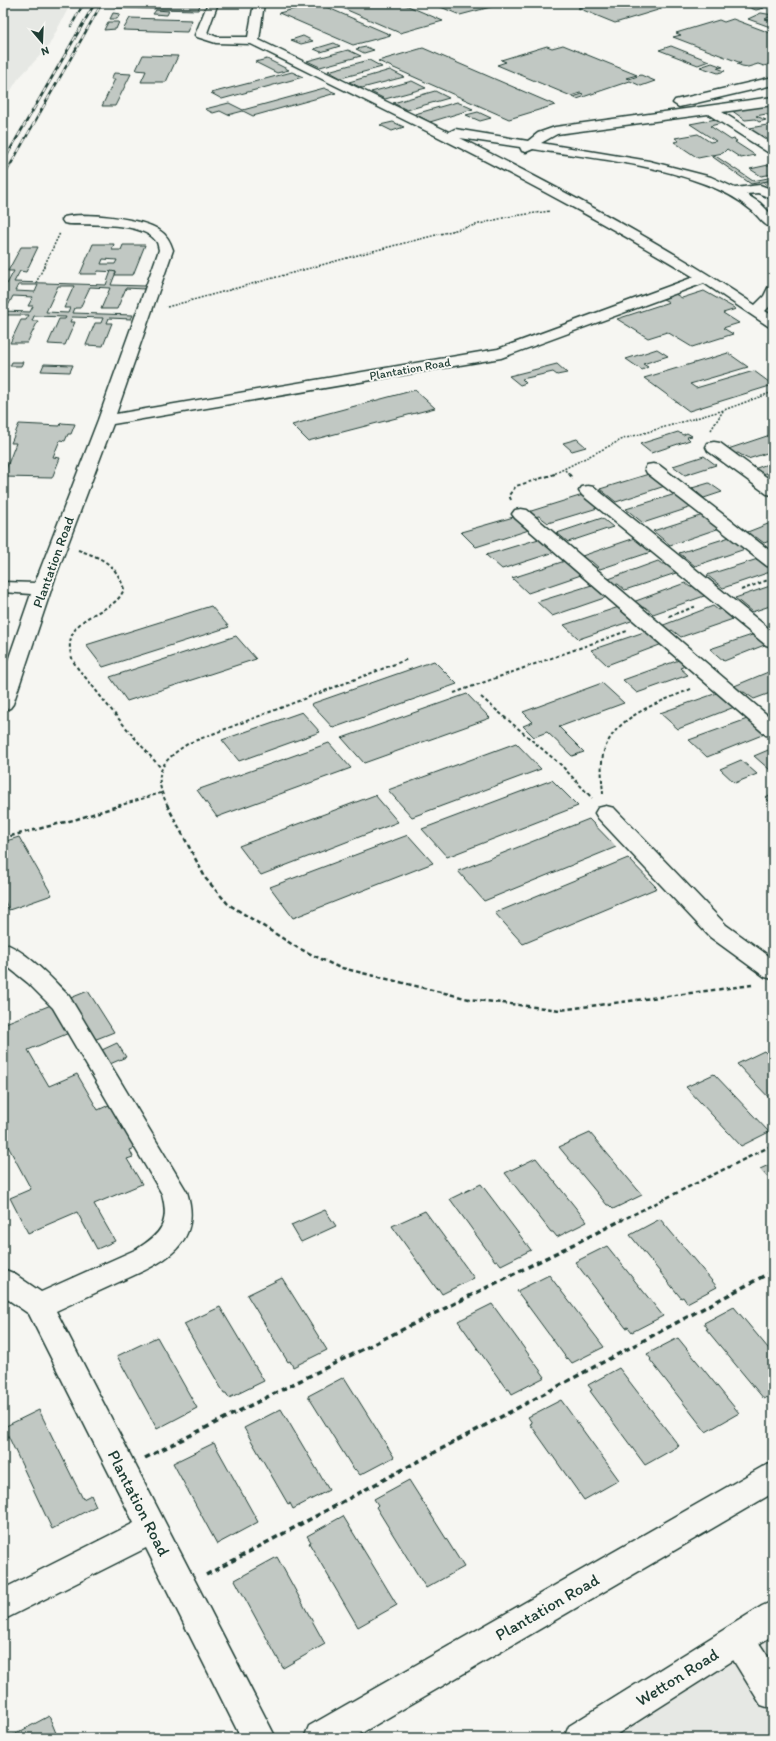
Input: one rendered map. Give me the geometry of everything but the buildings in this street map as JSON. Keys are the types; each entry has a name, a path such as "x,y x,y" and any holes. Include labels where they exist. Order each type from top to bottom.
{"main road":[{"path":"213,3 201,35 216,40 253,41 516,170 705,278 773,323"},
{"path":"253,41 259,3"},
{"path":"516,170 524,150 542,136 555,131 773,81"},
{"path":"555,131 712,111 773,101"},
{"path":"712,111 773,150"},
{"path":"436,130 664,168 707,181 731,192 771,218"},
{"path":"731,192 760,189 773,195"},
{"name":"Plantation Road","path":"3,704 42,589 106,420 166,250 161,237 152,230 133,225 70,220"},
{"name":"Plantation Road","path":"106,420 134,417 501,353 705,278"},
{"path":"757,311 771,297 773,291"},
{"path":"714,447 773,490"},
{"path":"653,469 773,562"},
{"path":"588,492 773,642"},
{"path":"521,514 773,731"},
{"path":"3,587 42,589"},
{"path":"606,813 765,978"},
{"path":"3,951 36,976 61,1002 174,1192 179,1208 178,1224 173,1234 158,1251 39,1306"},
{"name":"Plantation Road","path":"3,1281 39,1306 259,1738"},
{"name":"Plantation Road","path":"321,1738 773,1477"},
{"path":"3,1605 152,1529"},
{"name":"Wetton Road","path":"581,1738 773,1617"},
{"path":"738,1639 773,1693"}],"path":[{"path":"144,313 369,252 507,218 584,208"},
{"path":"36,283 60,233 70,220"},
{"path":"521,514 513,506 509,495 516,486 559,473 623,439 724,410 761,395 773,392"},
{"path":"58,546 75,549 102,559 112,565 123,582 124,593 116,602 84,619 77,625 70,642 70,651 76,665 110,709 161,768"},
{"path":"454,693 773,578"},
{"path":"408,659 189,743 172,754 161,768 159,785 161,793 206,879 228,904 298,948 338,967 469,999 560,1010 765,978"},
{"path":"606,813 600,775 605,746 611,736 628,719 639,712 714,680"},
{"path":"481,697 561,765 606,813"},
{"path":"3,838 78,819 161,793"},
{"path":"122,1470 773,1145"},
{"path":"182,1588 773,1271"}],"shaded area":[{"path":"3,3 71,3 48,47 18,79 3,103"},
{"path":"773,1617 773,1738 581,1738"}],"railway":[{"path":"71,26 84,3"},
{"path":"3,162 95,3"},
{"path":"3,178 102,3"}]}
